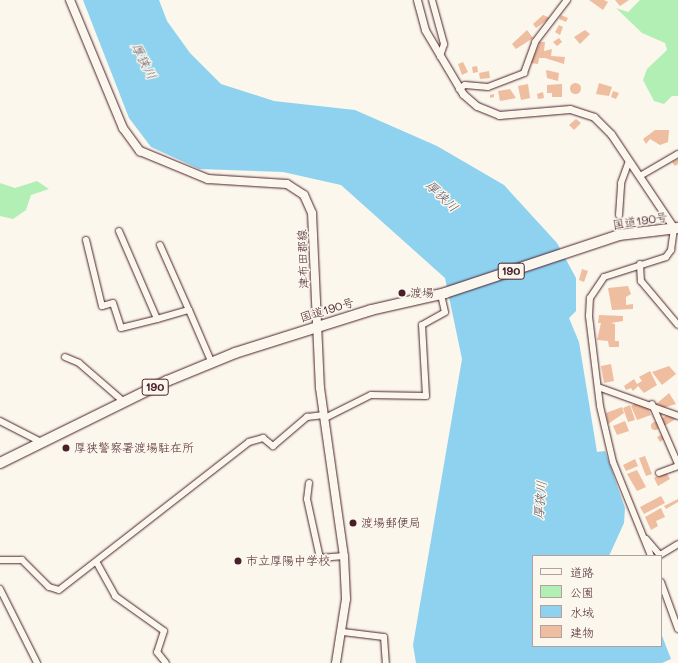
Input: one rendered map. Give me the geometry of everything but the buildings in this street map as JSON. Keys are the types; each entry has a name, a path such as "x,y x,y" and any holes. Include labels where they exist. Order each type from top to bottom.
{"highway":[{"name":"国道190号","path":"0,464 41,442 211,361 317,326 443,293 619,235 676,228"}],"main road":[{"name":"津布田郡線","path":"70,0 123,128 140,151 208,179 270,181 287,184 304,194 314,223 317,326 324,416 344,556 346,599 336,663"}],"street":[{"path":"417,0 425,30 459,88 477,106 499,115 558,109 583,112 602,124 676,228 666,257 640,264 604,277 590,298 589,316 598,387 613,462 651,555"},
{"path":"432,0 444,44 440,56"},
{"path":"459,88 465,85 488,88 524,73 535,42 567,0"},
{"path":"640,176 678,154"},
{"path":"619,215 621,183 629,161"},
{"path":"119,231 157,319"},
{"path":"86,240 102,306 113,303 121,328 189,310"},
{"path":"160,245 211,361"},
{"path":"640,264 641,281 678,325"},
{"path":"0,560 22,560 54,590 65,588 249,442 263,438 273,446 307,417 324,416 371,395 426,396 422,325 445,312 443,293"},
{"path":"65,357 79,363 124,402"},
{"path":"598,387 652,404 678,416"},
{"path":"652,404 678,465 659,473"},
{"path":"0,421 41,442"},
{"path":"308,483 307,499 320,558 344,556"},
{"path":"642,536 659,555"},
{"path":"662,555 678,544"},
{"path":"97,563 115,596 164,631 157,652 166,663"},
{"path":"662,585 678,629"},
{"path":"0,589 37,663"},
{"path":"671,610 678,617"},
{"path":"342,632 384,637 386,663"}],"green space":[{"path":"640,0 678,0 678,96 672,96 664,104 654,101 643,80 647,69 667,50 665,43 642,33 616,8 628,12"},
{"path":"37,181 49,189 31,195 26,210 13,219 0,216 0,183 15,188"}],"water":[{"name":"厚狭川","path":"83,0 159,0 167,21 190,53 221,84 274,101 355,110 437,146 504,185 557,243 576,278 576,311 569,318 579,342 597,452 605,451 625,508 624,523 609,555 532,555 532,647 662,647 662,636 671,659 662,663 416,663 413,645 462,359 445,278 341,185 283,172 199,169 151,147 129,118"}],"place":[{"name":"渡場","path":"402,293"},
{"name":"厚狭警察署渡場駐在所","path":"66,448"},
{"name":"渡場郵便局","path":"353,523"},
{"name":"市立厚陽中学校","path":"238,561"}]}
